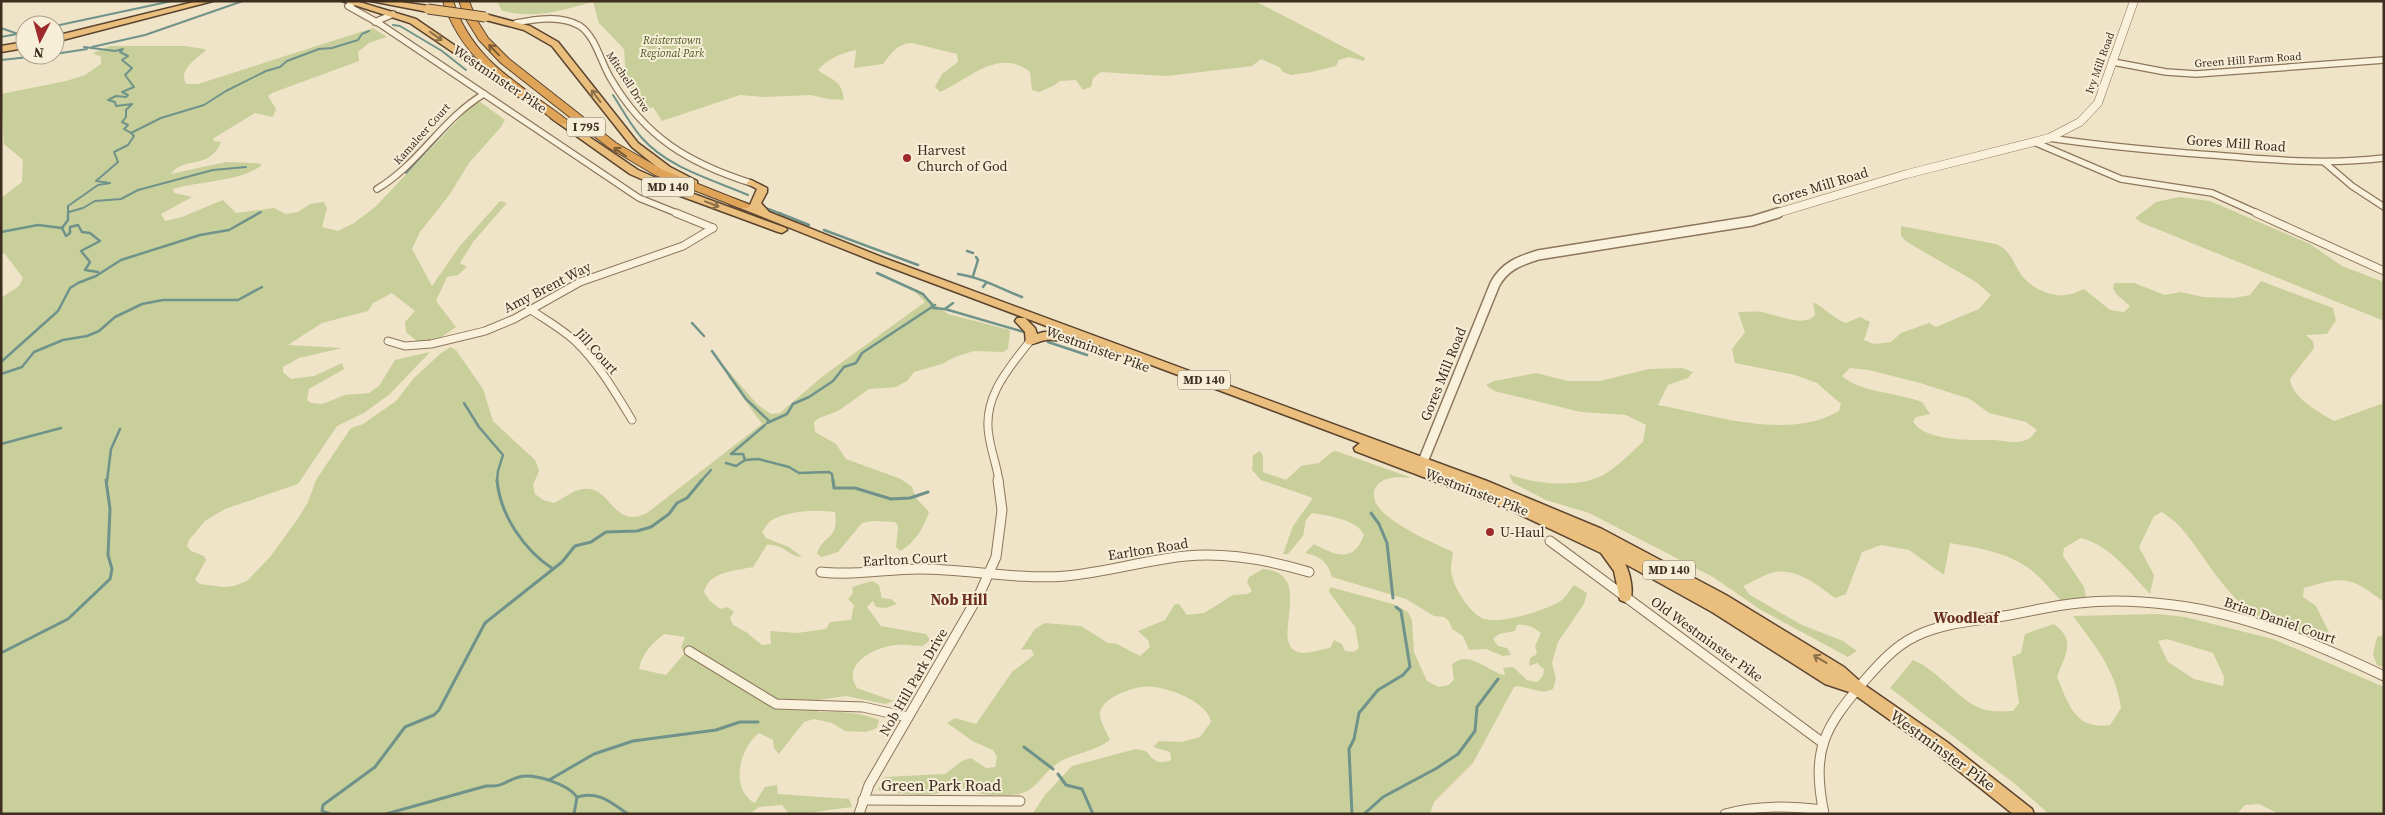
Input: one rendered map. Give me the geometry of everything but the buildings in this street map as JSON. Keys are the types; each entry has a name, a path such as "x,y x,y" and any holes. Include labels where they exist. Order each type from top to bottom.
{"highway":[{"path":"65,36 209,1"},
{"name":"Westminster Pike","path":"340,1 393,9 429,10 485,18 506,24 516,23 538,33 555,44 572,63 626,136 645,154 682,178 744,206 880,260 1420,466 1515,506 1603,548 1716,608 1830,679 1858,689"},
{"name":"I 795","path":"448,1 462,36 470,47 491,68 563,122"},
{"name":"I 795","path":"464,1 471,19 484,40 505,61 612,145 636,162 661,175 744,206"},
{"name":"Westminster Pike","path":"349,3 379,2 393,9 423,27 620,163 652,180 1021,321 1420,466 1517,497 1642,556 1721,599 1839,671 1858,689 1941,747 2026,814"},
{"path":"1,49 15,47"},
{"path":"751,183 760,186 762,190 755,204 770,216"},
{"path":"1021,321 1031,331 1030,341 1044,336 1066,337"},
{"path":"1603,548 1621,569 1625,596"}],"street":[{"name":"Ivy Mill Road","path":"2049,138 2080,122 2093,110 2103,94 2134,1"},
{"path":"349,3 484,94"},
{"path":"375,22 393,9"},
{"name":"Mitchell Drive","path":"516,23 540,19 557,20 571,23 584,31 622,96 650,130 671,148 697,163 751,183"},
{"name":"Green Hill Farm Road","path":"2114,62 2166,72 2196,74 2384,60"},
{"name":"Kamaleer Court","path":"377,190 398,176 460,108 484,94"},
{"name":"Amy Brent Way","path":"388,341 395,344 414,346 448,341 485,331 531,310 580,282 683,246 712,228 639,198 484,94"},
{"name":"Gores Mill Road","path":"1420,466 1492,290 1500,275 1513,263 1538,255 1752,221 1907,174 2049,138 2209,156 2324,162 2363,161 2384,158"},
{"path":"2034,142 2122,179 2212,194 2384,271"},
{"path":"2324,162 2359,191 2384,206"},
{"name":"Jill Court","path":"531,310 563,331 590,356 611,385 632,420"},
{"name":"Nob Hill Park Drive","path":"859,814 863,800 908,717 990,573 1000,542 1002,510 998,477 988,434 989,406 1001,377 1030,341"},
{"name":"Old Westminster Pike","path":"1550,540 1823,743"},
{"name":"Earlton Road","path":"990,573 1053,577 1184,557 1224,555 1268,560 1309,572"},
{"name":"Earlton Court","path":"821,572 844,575 923,569 990,573"},
{"name":"Brian Daniel Court","path":"1823,812 1819,770 1823,743 1833,720 1886,656 1901,644 1915,636 1968,622 2057,605 2102,601 2173,605 2229,616 2296,637 2384,676"},
{"path":"689,651 776,704 863,707 908,717"},
{"name":"Green Park Road","path":"863,800 1020,801"},
{"path":"1725,814 1757,807 1796,807 1823,812"}],"green space":[{"name":"Reisterstown Regional Park","path":"497,1 1255,1 1365,58 1364,61 1349,57 1339,60 1336,66 1291,75 1261,59 1252,66 1167,76 1101,72 1093,78 1091,87 1083,90 1076,80 1060,81 1039,92 1032,90 1030,72 1018,65 1007,63 995,64 984,68 940,92 935,87 942,74 958,62 957,54 912,43 898,47 883,64 854,68 856,50 835,57 822,66 818,70 839,84 844,100 811,95 765,97 740,95 662,121 653,107 643,111 626,79 624,49 599,23 593,2 548,13 526,14 502,11"},
{"path":"373,28 387,37 369,43 358,52 359,61 272,93 268,96 276,109 273,117 255,113 214,138 213,141 221,142 210,157 177,168 171,174 226,162 257,163 262,165 243,175 173,189 174,193 192,197 161,214 165,221 182,217 223,200 236,213 274,208 286,214 298,212 310,204 324,202 327,208 322,227 338,231 354,223 375,207 460,118 475,98 505,120 469,163 450,194 420,232 412,249 432,286 459,247 500,201 507,203 473,242 460,263 467,267 458,275 447,277 436,301 456,327 437,340 418,342 406,332 405,322 415,311 392,293 373,303 368,311 322,323 288,345 342,348 299,358 283,367 283,372 291,379 314,376 342,363 344,369 309,389 307,400 311,403 322,404 345,395 369,393 379,386 395,360 430,352 390,394 364,413 337,426 298,484 225,509 205,521 189,540 187,546 191,551 204,556 206,560 195,580 200,584 224,587 234,586 247,581 270,557 299,517 308,502 316,480 351,428 363,424 396,401 414,378 450,347 456,350 483,389 493,421 535,460 539,471 533,485 535,494 543,500 554,503 579,490 593,490 600,493 619,512 626,516 635,517 647,513 762,424 728,377 724,366 757,404 771,414 780,413 823,376 925,302 917,294 916,289 948,314 1010,330 1008,349 1003,352 974,351 955,357 942,364 914,372 907,381 896,387 869,389 838,411 819,418 814,422 815,432 836,444 846,459 901,479 912,487 916,498 929,512 922,529 910,544 900,551 896,547 898,526 895,522 872,521 862,523 838,552 822,557 817,554 823,543 833,533 836,522 835,512 811,511 786,514 771,521 762,532 766,538 789,547 802,557 793,555 777,546 767,545 753,567 717,576 711,580 704,592 710,601 720,609 728,607 734,612 730,618 733,625 746,632 762,645 771,644 770,631 797,633 826,629 830,622 851,620 854,605 848,599 853,593 852,587 872,581 879,585 882,598 891,599 897,604 886,608 876,607 873,601 867,607 881,626 926,634 930,640 923,646 899,645 879,649 863,658 853,671 853,679 857,688 894,701 885,704 846,696 818,700 813,708 819,712 849,713 871,717 879,720 877,728 866,732 845,731 832,723 814,719 804,722 779,754 774,748 773,740 759,733 752,739 747,748 740,768 740,778 742,788 747,797 755,803 765,787 777,785 778,794 849,799 852,807 789,814 782,805 759,807 749,814 1,814 1,298 19,286 23,278 5,254 1,253 1,198 22,182 23,160 4,144 1,94 66,81 85,75 101,64 101,57 93,53 110,46 185,46 204,49 206,50 186,69 184,74 186,84 198,84","holes":["664,634 685,637 681,648 685,653 666,675 639,669 648,649"]},
{"path":"2179,197 2210,201 2310,244 2342,266 2384,282 2384,321 2142,223 2135,218 2156,202"},
{"path":"1901,226 1996,244 2006,250 2023,277 2037,288 2054,295 2070,294 2084,289 2110,310 2124,312 2130,306 2116,294 2113,288 2114,283 2134,283 2165,295 2181,292 2203,297 2234,298 2250,295 2261,281 2333,308 2336,320 2327,334 2306,335 2313,341 2314,348 2290,379 2295,392 2301,398 2314,409 2334,421 2384,403 2384,602 2354,583 2338,580 2329,581 2304,588 2303,597 2316,606 2329,632 2326,640 2274,625 2254,616 2241,604 2218,578 2185,532 2162,512 2154,516 2139,547 2154,575 2150,594 2110,553 2092,542 2081,538 2064,548 2063,556 2084,587 2086,597 2062,602 2039,577 2013,559 1992,552 1950,543 1944,575 1909,550 1881,545 1862,552 1846,594 1835,598 1805,578 1788,572 1771,573 1743,586 1750,595 1802,625 1843,641 1857,651 1848,657 1761,610 1713,577 1589,513 1546,500 1513,483 1509,474 1530,480 1555,483 1580,482 1601,476 1617,465 1643,442 1646,425 1626,415 1581,412 1494,391 1486,385 1494,381 1536,373 1568,381 1600,381 1649,369 1682,368 1693,372 1688,378 1668,385 1658,405 1726,419 1774,425 1797,424 1819,420 1839,411 1841,404 1817,383 1795,375 1735,363 1732,349 1745,332 1738,312 1762,312 1797,321 1810,319 1815,315 1813,302 1846,323 1860,317 1870,322 1864,340 1874,344 1891,342 1901,333 1929,323 1936,327 1979,309 1991,295 1976,282 1907,242 1901,236","holes":["1850,368 1869,370 1920,383 1970,399 1989,413 2026,422 2037,430 2028,439 2014,442 1950,438 1927,433 1913,421 1916,417 1930,414 1922,402 1858,386 1842,376"]},
{"path":"1260,451 1263,456 1263,472 1286,480 1301,466 1319,463 1336,451 1412,478 1402,477 1383,480 1376,487 1374,497 1379,507 1389,517 1417,535 1453,552 1452,577 1461,597 1480,617 1487,620 1509,619 1534,612 1562,600 1574,585 1587,593 1584,604 1558,642 1552,663 1556,679 1553,689 1544,692 1518,686 1514,687 1473,763 1434,802 1430,814 1029,814 1033,813 1045,795 1072,766 1136,749 1146,751 1157,761 1163,762 1171,760 1170,752 1153,747 1159,741 1181,742 1200,737 1211,722 1208,714 1202,707 1182,695 1150,686 1135,688 1122,693 1104,705 1100,716 1110,740 1099,747 1061,761 1052,767 1033,787 1022,793 1006,795 964,792 962,784 954,780 944,791 925,795 878,790 884,777 945,774 962,761 971,758 986,768 995,767 997,757 993,750 974,742 947,723 955,718 976,724 1012,672 1034,655 1031,649 1021,650 1035,629 1045,623 1081,626 1108,643 1117,644 1140,656 1150,647 1148,640 1138,631 1165,620 1175,604 1179,604 1187,615 1204,613 1233,595 1247,594 1252,591 1247,582 1249,577 1263,569 1279,574 1288,583 1290,597 1288,639 1292,649 1303,653 1330,648 1334,640 1342,644 1345,651 1354,652 1359,648 1355,627 1329,592 1330,587 1393,604 1408,612 1412,620 1414,652 1427,681 1439,687 1449,685 1454,679 1452,665 1458,660 1464,659 1478,662 1505,675 1503,668 1513,667 1527,680 1537,682 1543,676 1544,669 1537,663 1529,666 1530,658 1537,654 1535,646 1541,633 1533,628 1517,625 1515,631 1499,634 1493,639 1498,646 1507,648 1511,655 1503,656 1486,649 1469,650 1463,636 1452,629 1449,621 1444,617 1434,616 1406,599 1332,577 1323,560 1305,553 1314,544 1336,554 1349,553 1354,550 1360,544 1364,535 1361,530 1349,522 1312,513 1306,520 1303,536 1288,554 1283,554 1293,526 1313,498 1261,480 1252,470 1253,455"},
{"path":"2158,614 2185,617 2273,639 2384,687 2384,814 2279,814 2259,804 2245,805 2237,814 2049,814 2015,784 1890,688 1913,660 1932,671 1959,695 1977,707 1989,711 2013,711 2019,703 2012,657 2021,653 2025,634 2054,624 2061,630 2067,642 2066,655 2057,677 2065,697 2075,713 2089,724 2098,726 2110,725 2121,708 2114,682 2103,659 2073,616","holes":["2167,639 2213,653 2224,677 2223,686 2194,679 2168,662 2158,641"]},
{"path":"2384,635 2384,668 2377,665 2373,654 2377,637"}],"waterway":[{"path":"65,24 172,1"},
{"path":"92,47 145,35 243,1"},
{"path":"1,12 1,17"},
{"path":"393,25 400,26 442,51 466,70"},
{"path":"1,28 15,33"},
{"path":"131,133 161,118 204,105 226,91 266,71 280,67 287,61 319,49 332,48 358,40 362,34 369,31"},
{"path":"1,37 15,34"},
{"path":"84,47 115,51 123,49 120,52 128,56 122,60 132,68 125,75 134,87 122,92 128,95 126,97 116,96 108,100 115,102 116,106 132,104 126,110 126,117 122,122 128,125 124,129 131,133"},
{"path":"65,52 87,49"},
{"path":"1,60 15,59"},
{"path":"613,95 641,137 664,157 691,172 748,195"},
{"path":"406,173 453,122"},
{"path":"62,228 68,220 68,206 98,185 110,183 96,181 118,162 114,152 128,145 134,136 131,133"},
{"path":"69,212 83,208 95,201 121,199 138,190 213,170 246,167"},
{"path":"766,208 782,214"},
{"path":"1,362 58,311 70,288 78,283 96,276 121,260 200,235 229,230 259,213"},
{"path":"779,213 809,225"},
{"path":"1,232 38,225 62,228"},
{"path":"62,228 66,236 70,233 70,227 78,225 82,232 90,233 100,241 81,251 90,262 85,270 98,272"},
{"path":"824,230 918,265"},
{"path":"967,251 973,253"},
{"path":"973,276 978,260 976,257"},
{"path":"877,273 923,294 933,306"},
{"path":"958,274 982,280 1022,297"},
{"path":"983,287 986,283"},
{"path":"1,374 22,367 34,352 63,340 87,336 99,331 115,317 142,304 163,300 238,300 262,287"},
{"path":"945,309 953,303"},
{"path":"770,422 787,414 793,404 809,397 833,381 844,367 856,363 862,353 933,306"},
{"path":"933,308 945,309"},
{"path":"945,309 1024,332"},
{"path":"692,323 704,336"},
{"path":"1048,342 1087,355"},
{"path":"712,351 746,399 770,422"},
{"path":"464,403 479,427 503,455 497,480"},
{"path":"731,454 765,425"},
{"path":"1,444 61,428"},
{"path":"107,481 111,449 120,429"},
{"path":"732,454 743,454 745,460"},
{"path":"745,460 758,459 789,467 799,473 829,472 832,474 833,481"},
{"path":"726,463 736,466 745,460"},
{"path":"701,481 711,470"},
{"path":"1,653 68,619 110,579 112,569 108,555 110,509 106,480"},
{"path":"497,480 499,493 508,519 523,542 553,569"},
{"path":"330,814 322,811 323,805 375,767 405,727 434,715 439,710 485,623 562,562 575,546 591,542 606,532 637,531 651,527 669,514 677,503 687,498 702,480"},
{"path":"833,480 834,488 855,488 891,499 910,498 928,492"},
{"path":"1371,513 1379,524 1387,543 1393,598"},
{"path":"1352,814 1349,749 1354,739 1359,713 1378,690 1403,675 1410,667 1401,611 1396,607"},
{"path":"1364,814 1383,797 1437,768 1458,754 1475,731 1477,707 1498,679"},
{"path":"549,780 594,754 633,741 716,730 740,722 758,722"},
{"path":"1024,747 1053,769"},
{"path":"1058,774 1066,785 1082,789 1093,814"},
{"path":"386,814 486,786 501,785 525,776 542,778 559,784 573,792 577,797"},
{"path":"577,797 592,795 610,802 628,814"},
{"path":"574,814 577,797"}],"place":[{"name":"Harvest Church of God","path":"907,158"},
{"name":"U-Haul","path":"1490,532"}],"district":[{"name":"Nob Hill","path":"959,599"},
{"name":"Woodleaf","path":"1966,617"}]}
